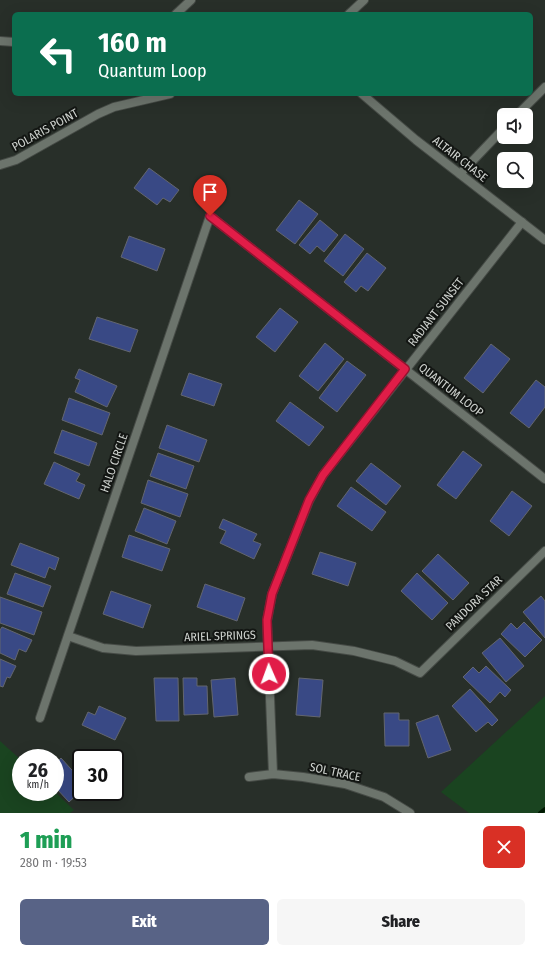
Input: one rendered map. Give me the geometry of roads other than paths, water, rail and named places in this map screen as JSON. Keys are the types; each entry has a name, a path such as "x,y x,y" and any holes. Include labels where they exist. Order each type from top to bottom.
{"street":[{"path":"178,12 190,0"},
{"path":"351,12 364,0"},
{"path":"0,41 12,42"},
{"path":"524,108 545,87"},
{"name":"POLARIS POINT","path":"0,164 16,160 98,114 114,107 161,96"},
{"name":"ALTAIR CHASE","path":"364,96 416,140 545,240"},
{"path":"460,174 497,135"},
{"name":"QUANTUM LOOP","path":"210,216 545,479"},
{"name":"HALO CIRCLE","path":"40,718 210,216"},
{"name":"RADIANT SUNSET","path":"273,774 267,620 272,594 309,500 323,475 522,222"},
{"name":"PANDORA STAR","path":"420,673 545,551"},
{"name":"ARIEL SPRINGS","path":"68,636 103,648 136,651 312,645 354,651 395,661 420,673"},
{"name":"SOL TRACE","path":"249,777 273,774 346,784 384,797 410,813"}],"waterway":[{"path":"540,813 545,809"}]}
